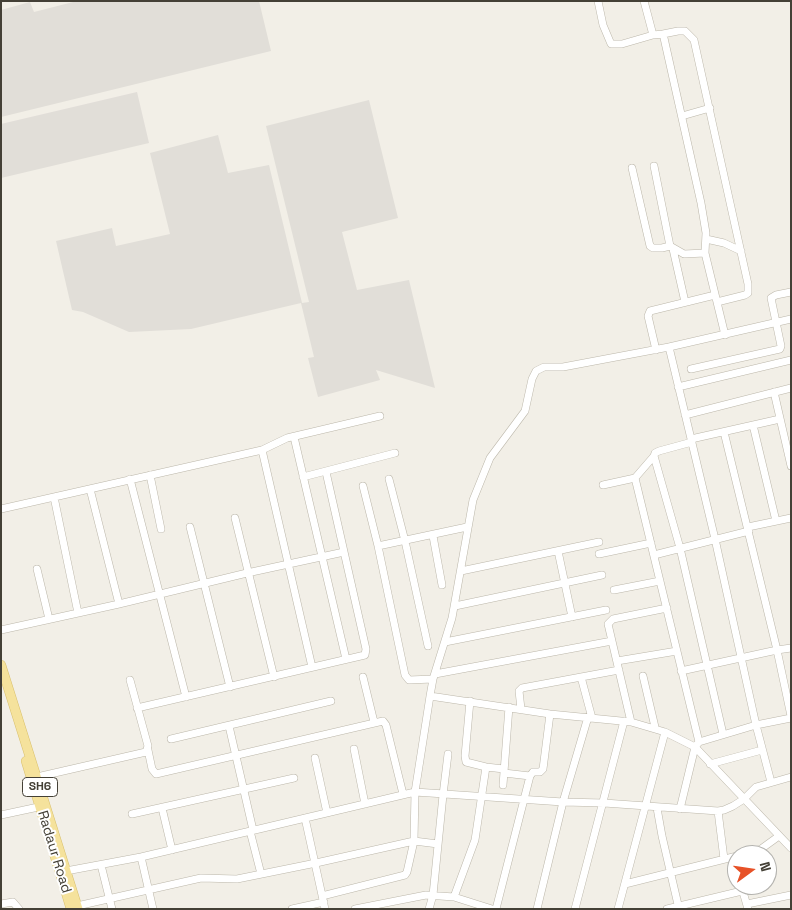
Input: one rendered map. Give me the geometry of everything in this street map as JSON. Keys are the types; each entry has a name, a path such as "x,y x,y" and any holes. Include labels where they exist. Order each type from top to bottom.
{"main road":[{"name":"Radaur Road","path":"1,665 76,908"},
{"name":"Radaur Road","path":"1,681 76,908"}],"street":[{"path":"598,1 603,25 611,44 622,44 653,35 678,31 685,31 694,40 748,293 740,297 685,302 652,310 648,313 656,350"},
{"path":"644,1 653,35"},
{"path":"663,34 701,203 706,240 705,253 725,335"},
{"path":"682,116 710,108"},
{"path":"654,166 685,302"},
{"path":"632,168 650,246 653,248 671,247 684,254 705,253"},
{"path":"706,240 724,243 740,251"},
{"path":"691,369 780,349 777,322 771,298 791,292"},
{"path":"292,909 324,902 404,875 408,868 414,841 415,792 430,696 455,606 473,500 484,470 494,451 525,411 532,379 536,370 544,367 563,367 656,350 791,319"},
{"path":"669,347 715,539 756,725 771,782"},
{"path":"678,387 791,360"},
{"path":"685,415 791,388"},
{"path":"774,392 791,466"},
{"path":"1,509 262,450 280,441 380,416"},
{"path":"603,485 635,478 659,451 724,432 780,419"},
{"path":"753,425 776,521"},
{"path":"430,696 550,714 628,722 655,728 697,744 723,734 791,717 778,650 724,432"},
{"path":"294,437 346,659"},
{"path":"262,450 312,667"},
{"path":"303,477 395,454"},
{"path":"654,456 680,548 723,734"},
{"path":"137,708 274,678 364,655 366,652 326,472"},
{"path":"150,475 162,529"},
{"path":"635,478 677,650 697,744 710,764 790,846"},
{"path":"130,479 186,697"},
{"path":"389,479 428,646"},
{"path":"363,486 378,546 404,675 409,680 612,641"},
{"path":"90,489 119,604"},
{"path":"54,497 78,613"},
{"path":"235,518 274,678"},
{"path":"654,555 791,518"},
{"path":"190,526 230,688"},
{"path":"378,546 467,527"},
{"path":"432,536 442,585"},
{"path":"461,571 599,542"},
{"path":"599,554 651,543"},
{"path":"558,551 572,616"},
{"path":"1,630 344,552"},
{"path":"37,570 49,619"},
{"path":"455,606 602,575"},
{"path":"614,590 660,581"},
{"path":"575,909 628,722 619,670 608,624 610,620 667,608"},
{"path":"445,642 606,610"},
{"path":"681,671 791,648"},
{"path":"617,661 677,650"},
{"path":"521,709 519,692 522,688 619,670"},
{"path":"643,676 655,728"},
{"path":"363,677 374,722"},
{"path":"538,909 563,802 590,718 581,677"},
{"path":"130,680 152,769 156,774 383,721 386,725 403,794"},
{"path":"171,739 331,701"},
{"path":"470,701 465,760 469,764 530,776"},
{"path":"502,784 509,707"},
{"path":"496,909 530,776 533,772 543,770 550,714"},
{"path":"229,726 261,874"},
{"path":"618,909 665,732"},
{"path":"680,809 697,744"},
{"path":"354,749 365,804"},
{"path":"37,777 148,750"},
{"path":"710,764 762,750"},
{"path":"429,909 433,895 442,795 448,754"},
{"path":"315,758 327,813"},
{"path":"454,897 476,840 486,767"},
{"path":"66,871 172,850 415,792 718,811 729,808 744,799 756,787 791,777"},
{"path":"132,814 294,778"},
{"path":"1,815 43,806"},
{"path":"162,808 172,850"},
{"path":"657,808 679,907"},
{"path":"718,811 724,859"},
{"path":"305,818 324,902"},
{"path":"767,845 779,836"},
{"path":"76,908 206,878 230,880 414,841 438,844"},
{"path":"141,857 154,909"},
{"path":"625,884 727,858"},
{"path":"101,865 112,909"},
{"path":"667,909 727,893"},
{"path":"354,909 419,895 454,897 492,909"},
{"path":"748,906 791,895"},
{"path":"1,904 13,902 19,909"}],"shaded area":[{"path":"77,1 259,1 271,51 1,117 1,10 30,2 34,12"},
{"path":"137,92 149,143 1,178 1,124"},
{"path":"369,100 398,218 342,232 357,290 409,280 435,388 376,370 380,380 318,397 308,358 314,357 301,303 191,329 129,332 83,312 72,310 56,241 112,228 116,246 170,234 150,153 218,135 228,173 269,165 302,303 309,302 266,126"}]}
